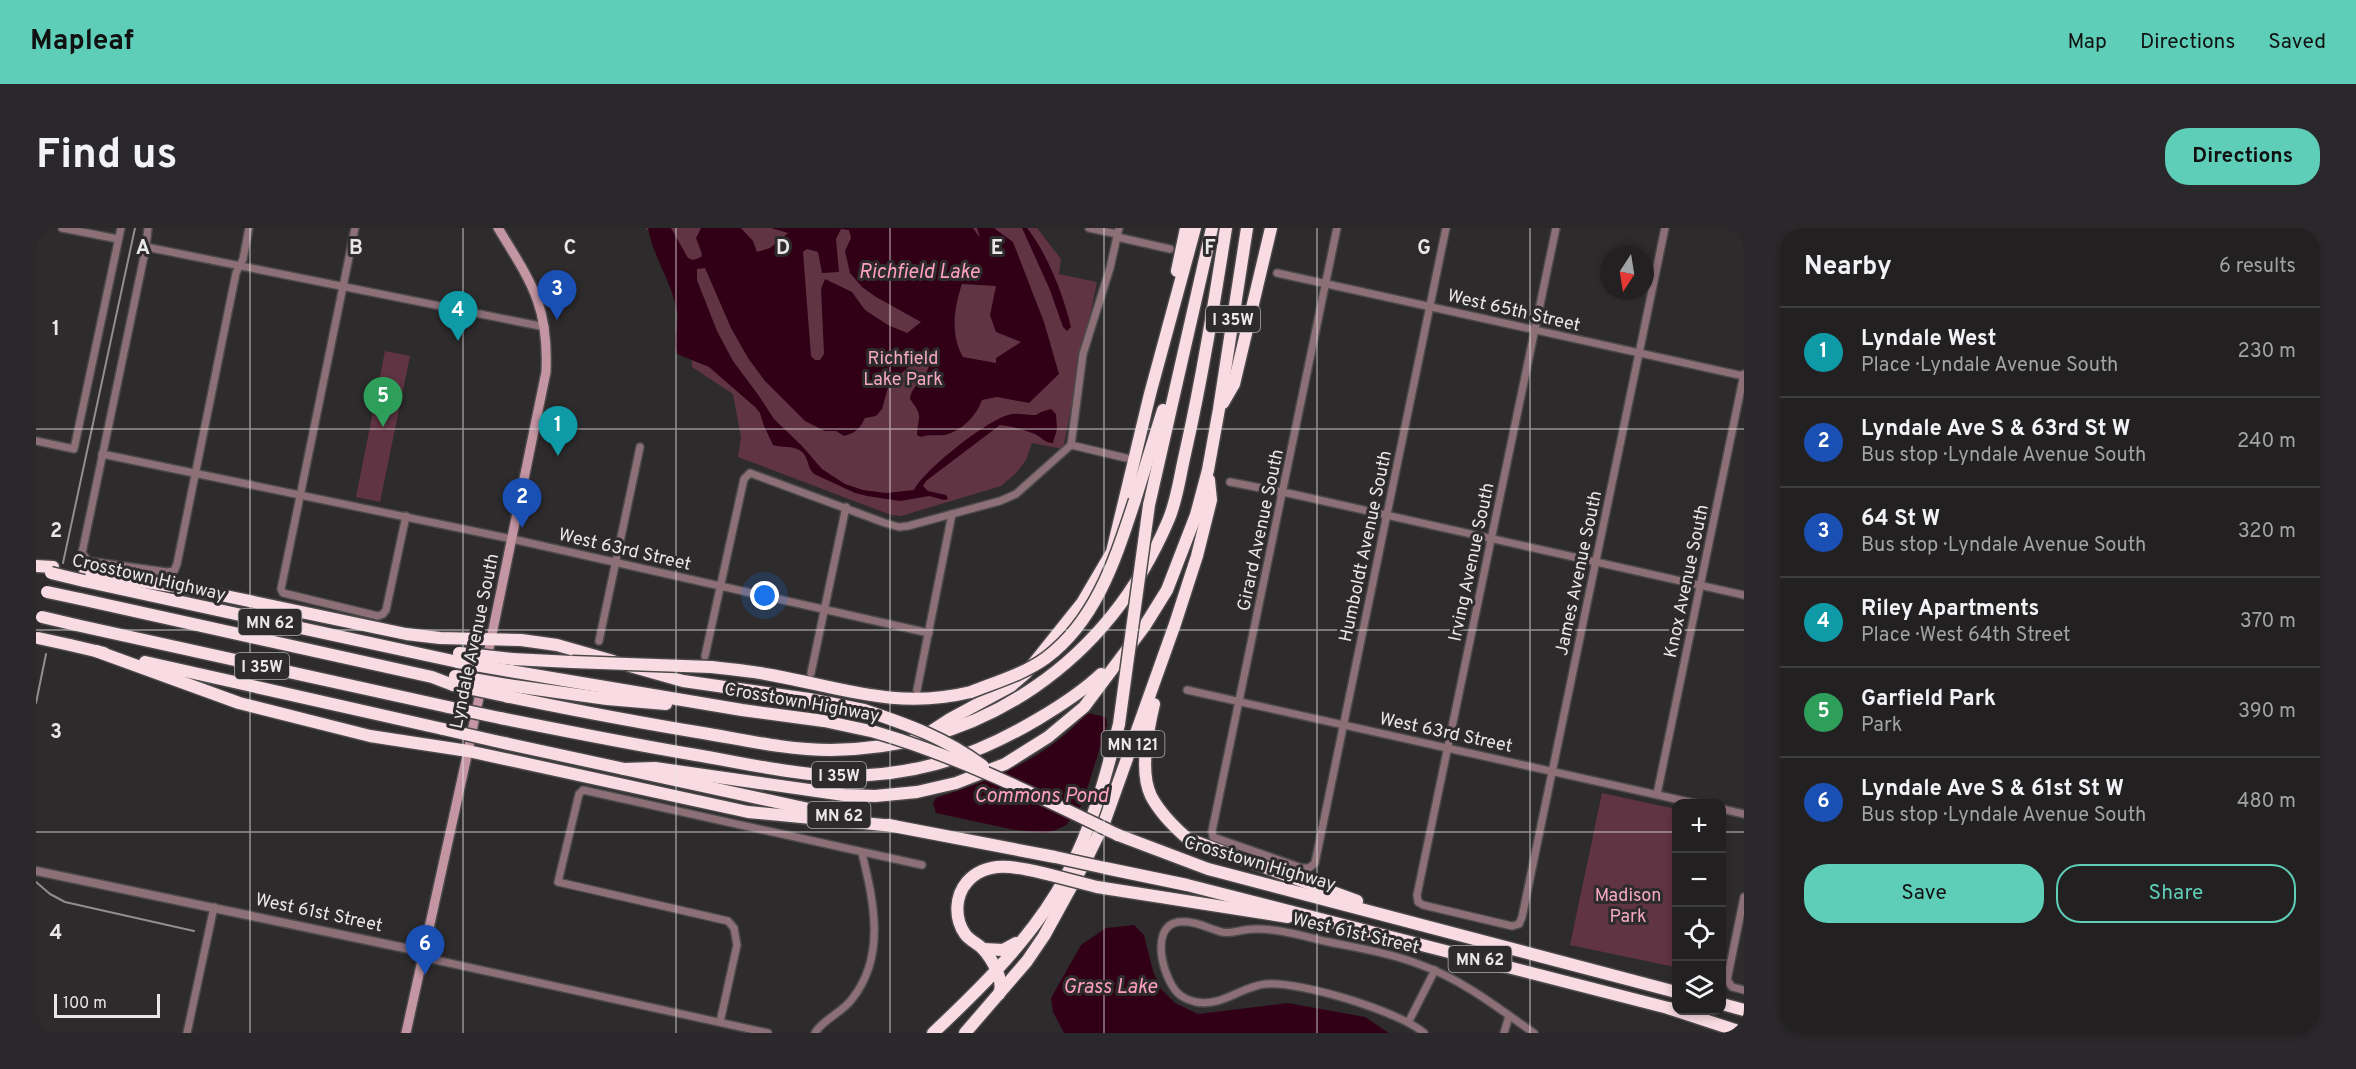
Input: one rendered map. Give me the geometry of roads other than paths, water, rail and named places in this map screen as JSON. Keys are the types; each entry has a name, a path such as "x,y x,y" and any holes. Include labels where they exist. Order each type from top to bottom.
{"highway":[{"path":"1162,346 1186,228"},
{"path":"922,738 950,719 1011,686 1037,660 1082,603 1112,552 1162,346 1195,228"},
{"name":"MN 121","path":"933,1033 996,970 1047,908 1082,842 1105,782 1119,724 1149,505 1212,228"},
{"name":"I 35W","path":"42,591 432,677 506,691 657,726 783,747 830,750 875,747 922,738 976,720 1025,695 1050,678 1085,647 1116,609 1145,567 1169,519 1172,508 1194,412 1226,228"},
{"name":"I 35W","path":"39,617 500,718 774,769 822,775 879,775 948,762 1006,738 1065,703 1090,684 1119,657 1144,627 1167,590 1186,545 1208,470 1247,228"},
{"path":"1219,409 1234,384 1271,228"},
{"path":"511,665 572,662 708,662 890,699 929,700 971,692 1017,674 1046,658 1072,634 1100,591 1115,559 1190,326"},
{"name":"MN 121","path":"965,1033 999,996 1044,936 1088,856 1114,797 1175,624 1202,537 1211,500 1208,470"},
{"name":"Crosstown Highway","path":"36,568 86,571 381,647 511,665 742,710 824,721 875,732 925,747 999,778 1118,835 1208,869 1672,991"},
{"path":"86,571 192,589 406,633 490,640 521,640 557,645 683,681 809,699 864,711 922,731 958,747 999,778"},
{"path":"1175,624 1156,691 1145,752 1150,796 1171,824 1188,839 1426,927"},
{"name":"Crosstown Highway","path":"37,638 624,769 1186,885 1672,1008"},
{"path":"96,651 239,703 370,736 468,751 748,812 894,826"},
{"path":"624,769 655,768 844,795 875,796 927,790 956,783 1005,764 1048,737 1084,707 1119,657"},
{"path":"506,691 742,710"},
{"path":"999,996 1002,988 1001,979 983,949 965,934 959,921 958,902 966,883 976,874 1001,866 1051,875 1096,887 1360,928"},
{"path":"983,949 1003,950 1022,939"},
{"path":"1726,1005 1744,1010"},
{"path":"1692,1015 1744,1033"},
{"name":"Crosstown Highway","path":"1697,1015 1744,1027"}],"main road":[{"name":"Lyndale Avenue South","path":"405,1033 468,751 544,388 547,352 545,327 537,294 498,228"}],"street":[{"path":"63,228 118,240"},
{"path":"36,441 74,449 121,228"},
{"path":"148,228 146,247 82,553 86,571 174,571 249,228"},
{"path":"355,228 281,589 283,593 378,616 383,614 386,610 406,516"},
{"path":"1089,228 1117,233 1170,249"},
{"name":"Girard Avenue South","path":"1309,868 1302,868 1214,837 1212,831 1337,228"},
{"name":"Humboldt Avenue South","path":"1309,868 1315,863 1446,228"},
{"name":"Irving Avenue South","path":"1519,924 1512,926 1418,902 1417,895 1556,228"},
{"name":"James Avenue South","path":"1519,924 1553,771 1665,228"},
{"path":"708,662 721,586 744,479 750,473 898,527 1000,501 1016,494 1071,445 1083,354 1110,268 1117,233"},
{"path":"146,247 545,327"},
{"name":"West 65th Street","path":"1277,273 1744,376"},
{"name":"Knox Avenue South","path":"1657,794 1744,376"},
{"path":"1071,445 1126,458"},
{"path":"599,641 640,447"},
{"name":"West 63rd Street","path":"102,454 512,538 929,633"},
{"path":"1230,482 1744,595"},
{"path":"810,673 846,507"},
{"path":"917,690 952,514"},
{"name":"West 63rd Street","path":"1187,690 1678,799"},
{"path":"720,1023 737,945 734,928 728,921 558,882 579,794 583,790 922,865"},
{"path":"1726,810 1744,814"},
{"path":"815,1033 818,1027 840,1013 851,1001 869,972 876,939 862,853"},
{"name":"West 61st Street","path":"36,871 424,952 431,959 768,1033"},
{"path":"1744,897 1727,977 1728,984 1744,990"},
{"path":"187,1033 214,907"},
{"name":"West 61st Street","path":"1409,1022 1336,996 1288,985 1265,984 1245,989 1211,1003 1195,1002 1180,995 1170,983 1160,945 1161,935 1167,927 1177,922 1203,924 1224,933 1258,927 1404,959 1435,970 1480,996 1534,1033"},
{"path":"1424,1033 1409,1022 1435,970"},
{"path":"1504,1033 1509,1016"}],"water":[{"name":"Richfield Lake","path":"648,228 671,228 688,258 693,260 701,257 702,254 696,238 701,228 741,228 753,241 757,252 770,248 788,233 771,228 973,228 980,238 977,228 994,228 1013,242 1044,322 1059,374 1029,403 997,397 982,400 968,422 958,430 945,435 921,437 917,435 919,413 910,399 913,390 929,366 921,361 912,364 889,384 882,409 876,416 865,418 857,430 844,436 836,431 825,431 805,421 765,381 748,358 731,328 705,268 697,269 697,280 717,331 733,361 774,419 822,469 845,484 863,490 886,493 914,490 942,459 971,436 985,426 1011,414 1036,415 1051,409 1056,414 1057,429 1053,443 1027,431 1000,425 926,481 923,486 928,491 946,495 948,499 944,500 929,496 900,501 867,496 855,493 814,474 806,457 799,450 773,445 760,413 755,407 709,367 677,354 675,301 650,239","holes":["841,229 849,230 851,238 845,251 850,273 862,287 921,322 907,333 888,325 865,310 852,292 825,279 821,289 824,354 820,360 815,360 811,356 803,252 807,249 818,252 822,273 839,272 836,239","962,284 996,286 990,315 996,332 1021,342 996,358 996,363 963,357 959,348 955,321"]},
{"path":"1022,228 1027,228 1034,238 1054,275 1071,327 1067,331 1063,327 1050,290"},
{"name":"Commons Pond","path":"1087,713 1106,717 1107,725 1082,805 1066,825 1045,833 1015,830 936,813 933,803 936,798 978,784 1018,766 1054,743"},
{"name":"Grass Lake","path":"1134,925 1144,935 1153,971 1161,989 1175,1003 1198,1014 1288,1003 1365,1017 1389,1033 1064,1033 1053,1012 1051,998 1081,945 1106,928"}],"railway":[{"path":"63,563 135,228"},
{"path":"36,703 46,654"},
{"path":"36,882 50,894 65,902 194,931"}],"place":[{"name":"64 St W","path":"557,320"},
{"name":"Riley Apartments","path":"458,341"},
{"name":"Garfield Park","path":"383,427"},
{"name":"Lyndale West","path":"558,456"},
{"name":"Lyndale Ave S & 63rd St W","path":"522,528"},
{"name":"Lyndale Ave S & 61st St W","path":"425,975"}],"park label":[{"name":"Richfield Lake Park","path":"903,368"},
{"name":"Madison Park","path":"1628,905"}]}
